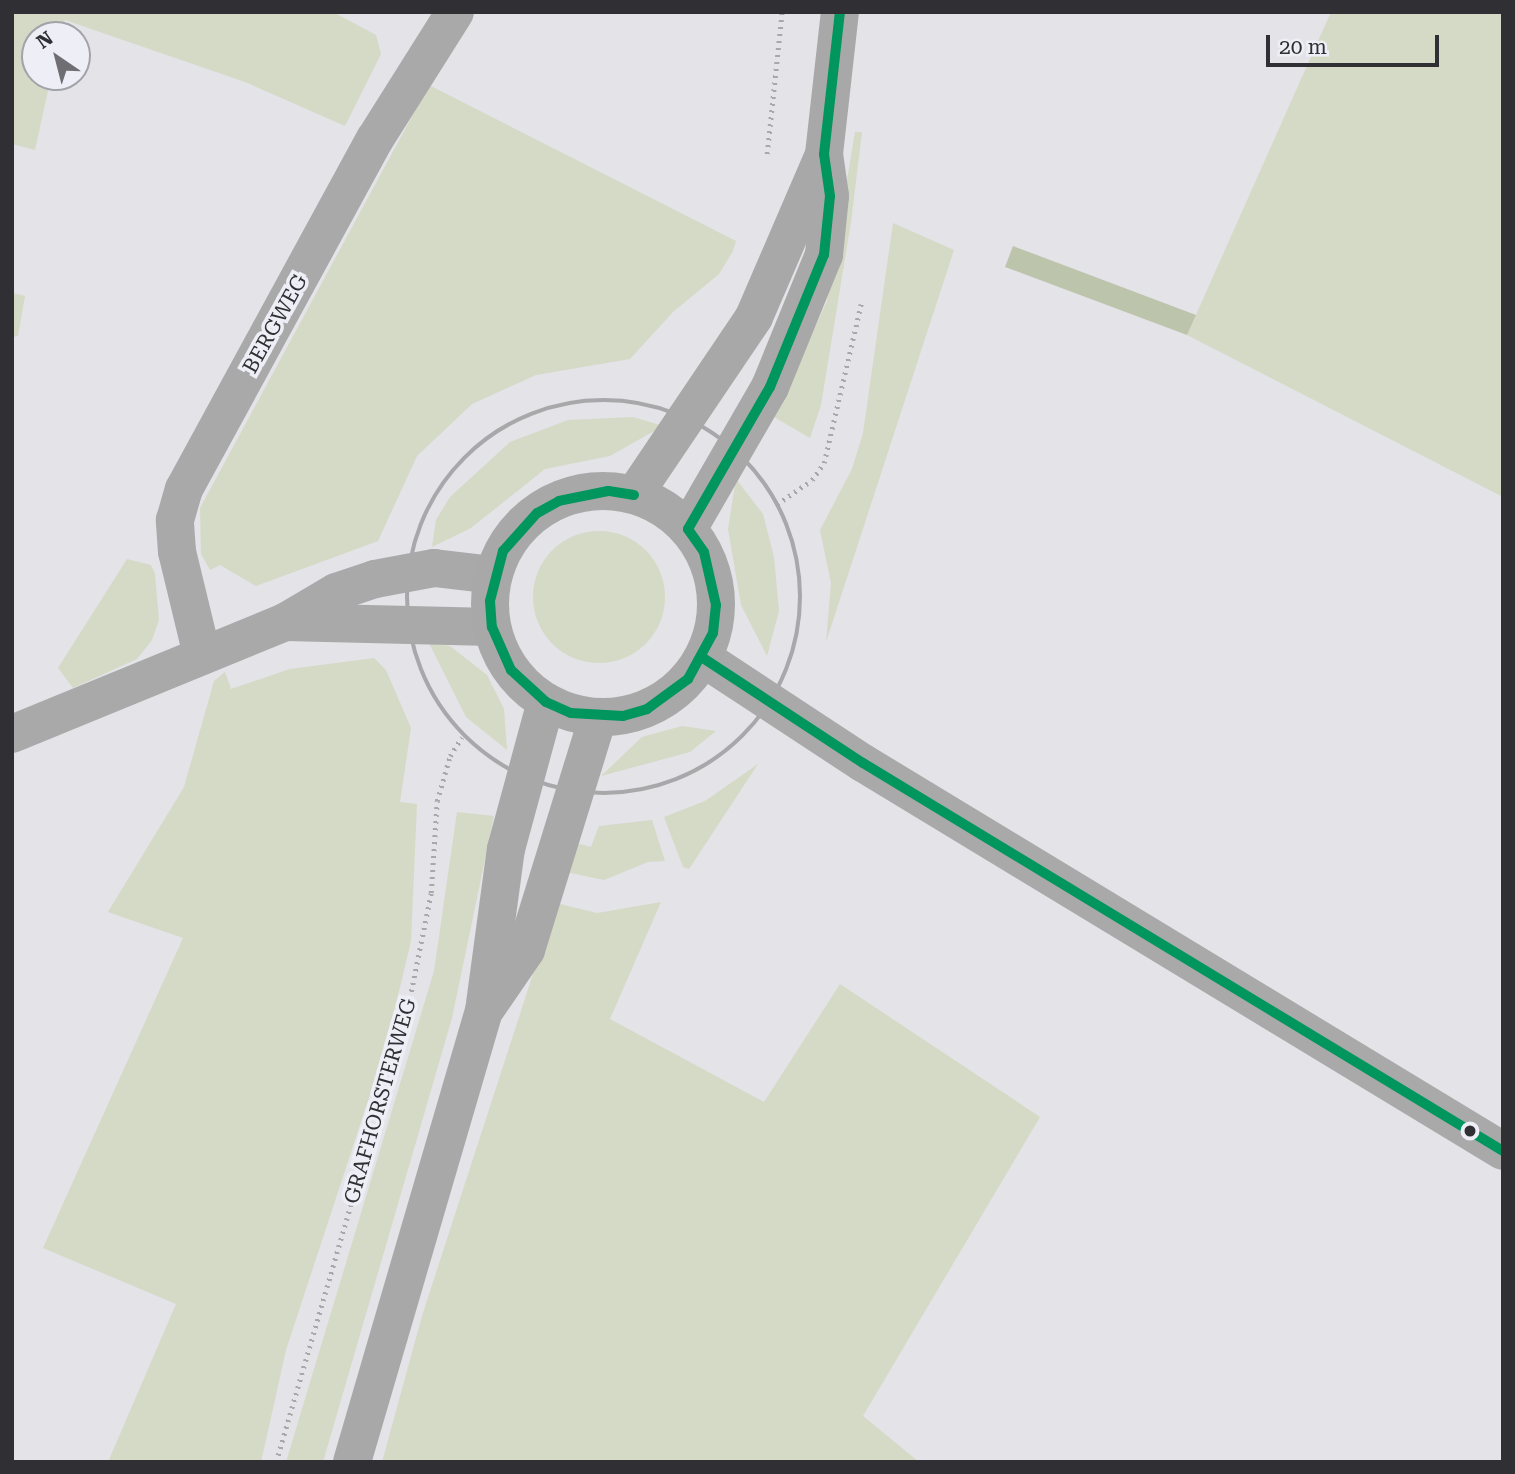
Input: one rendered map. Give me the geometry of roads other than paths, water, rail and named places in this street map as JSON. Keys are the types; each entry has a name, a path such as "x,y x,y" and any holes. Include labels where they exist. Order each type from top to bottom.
{"main road":[{"path":"688,529 734,451 788,350 816,281 829,216 824,155 839,12"},
{"path":"634,495 688,419 754,317 824,155"},
{"path":"583,493 634,495 654,502 688,529 713,578 713,633 703,658 688,679 647,709 598,718 546,702 511,670 492,627 494,575 503,551 537,513 583,493"},
{"path":"352,1462 484,1011 506,849 546,702"},
{"path":"484,1011 526,950 598,718"}],"street":[{"name":"BERGWEG","path":"202,655 177,552 175,520 184,489 375,139 455,12"},
{"path":"12,734 285,622 336,592 409,571 494,575"},
{"path":"285,622 410,628 492,627"},
{"path":"703,658 766,703 1503,1151"}]}
